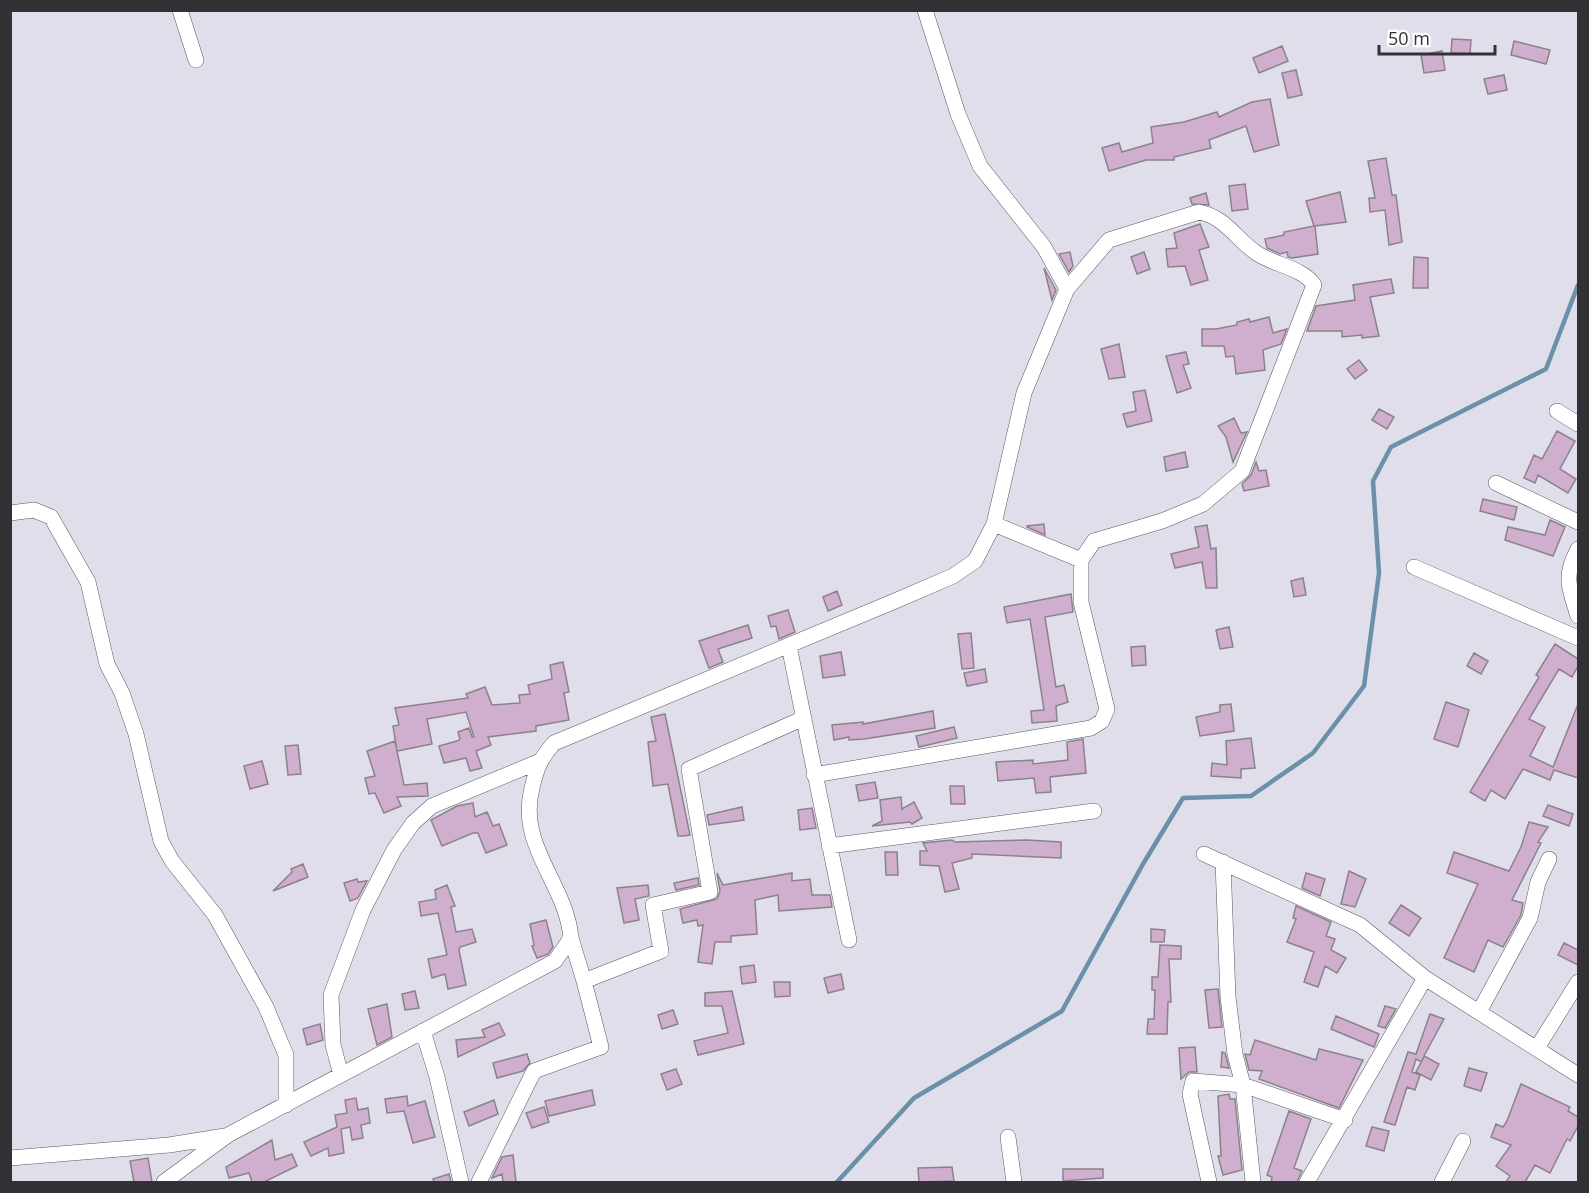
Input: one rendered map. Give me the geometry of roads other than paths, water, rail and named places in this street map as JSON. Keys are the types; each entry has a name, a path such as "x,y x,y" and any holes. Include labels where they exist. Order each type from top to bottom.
{"street":[{"path":"180,10 196,60"},
{"path":"925,10 958,114 981,166 1044,247 1067,289"},
{"path":"479,1182 534,1071 601,1047 571,938 569,917 535,846 526,808 538,762 554,743 953,576 975,561 994,524 1024,393 1067,289 1109,240 1199,212 1214,214 1256,253 1278,265 1308,276 1314,285 1242,471 1203,504 1162,521 1094,541 1081,560 1082,602 1107,709 1102,721 1090,728 814,775"},
{"path":"1557,411 1578,424"},
{"path":"1496,483 1578,522"},
{"path":"10,513 34,510 51,517 87,582 107,664 122,693 136,734 161,841 172,861 214,915 266,1006 286,1055 286,1105"},
{"path":"994,524 1081,560"},
{"path":"1578,549 1569,568 1568,582 1578,615"},
{"path":"1414,567 1578,638"},
{"path":"789,646 849,940"},
{"path":"584,981 661,951 653,905 710,892 689,769 804,718"},
{"path":"341,1075 333,1045 331,995 363,910 394,850 413,823 432,806 538,762"},
{"path":"830,846 1094,811"},
{"path":"1204,854 1360,925 1425,978 1578,1075"},
{"path":"1479,1012 1530,918 1538,882 1549,860"},
{"path":"1223,862 1228,997 1235,1054 1243,1085 1253,1182"},
{"path":"164,1182 228,1135 555,961 571,938"},
{"path":"1307,1182 1345,1120 1425,978"},
{"path":"1537,1048 1578,982"},
{"path":"423,1031 437,1077 461,1182"},
{"path":"1209,1182 1190,1094 1193,1081 1243,1085 1345,1120"},
{"path":"10,1158 169,1145 228,1135"},
{"path":"1008,1137 1014,1182"},
{"path":"1442,1182 1463,1141"}],"waterway":[{"path":"837,1182 914,1098 1062,1011 1143,864 1183,798 1251,796 1313,753 1364,686 1379,573 1373,481 1391,447 1546,369 1578,285"}]}
